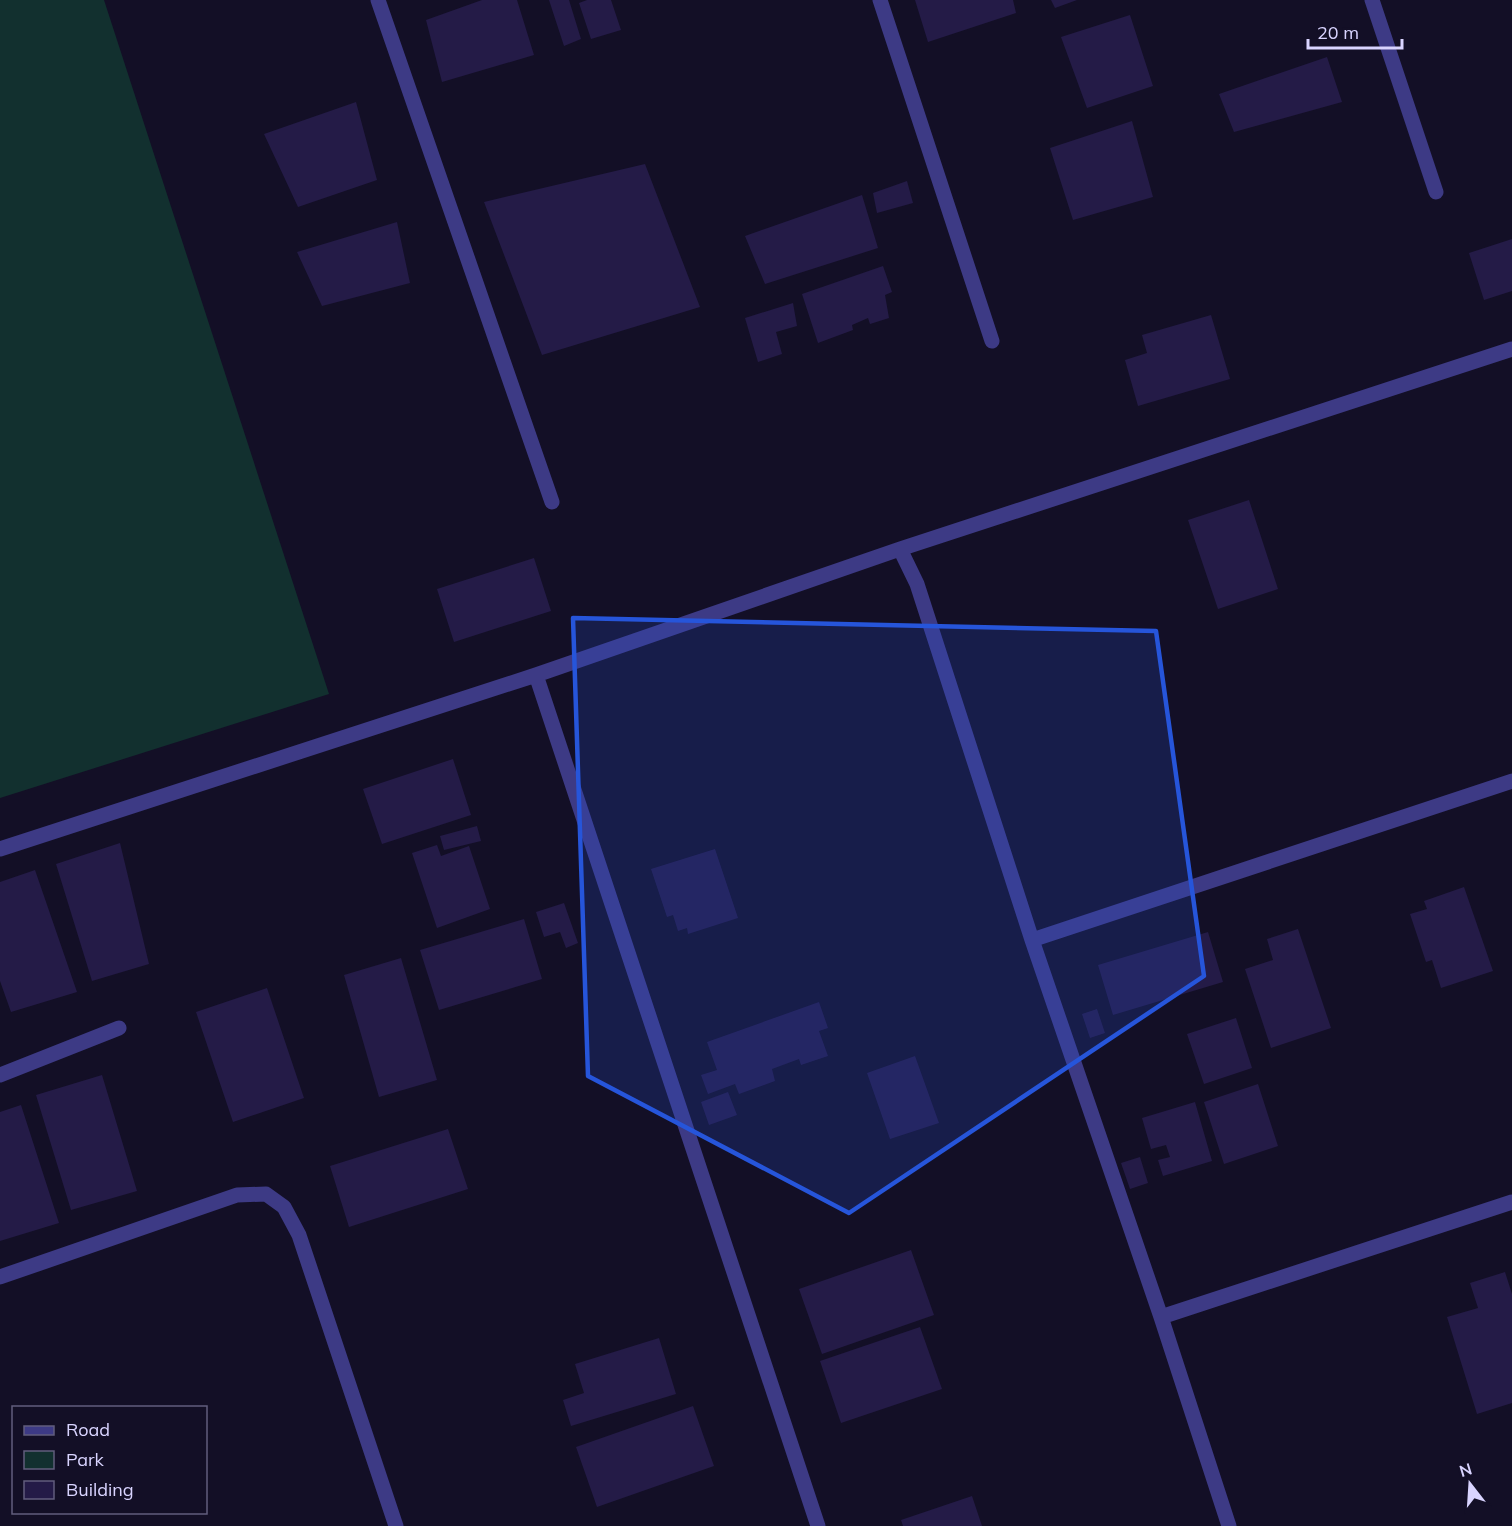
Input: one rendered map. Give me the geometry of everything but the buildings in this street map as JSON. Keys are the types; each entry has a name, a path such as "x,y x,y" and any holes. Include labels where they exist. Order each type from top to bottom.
{"street":[{"path":"378,0 552,502"},
{"path":"880,0 992,341"},
{"path":"1372,0 1436,192"},
{"path":"0,849 536,675 900,549 1512,349"},
{"path":"900,549 917,584 1032,940 1161,1317 1229,1526"},
{"path":"536,675 819,1526"},
{"path":"1032,940 1512,781"},
{"path":"0,1076 119,1028"},
{"path":"0,1277 237,1196 266,1194 284,1207 299,1235 396,1526"},
{"path":"1161,1317 1512,1202"}],"highlighted area":[{"path":"573,618 1156,631 1204,976 849,1213 588,1076"}],"green space":[{"path":"0,0 104,0 329,694 0,798"}]}
